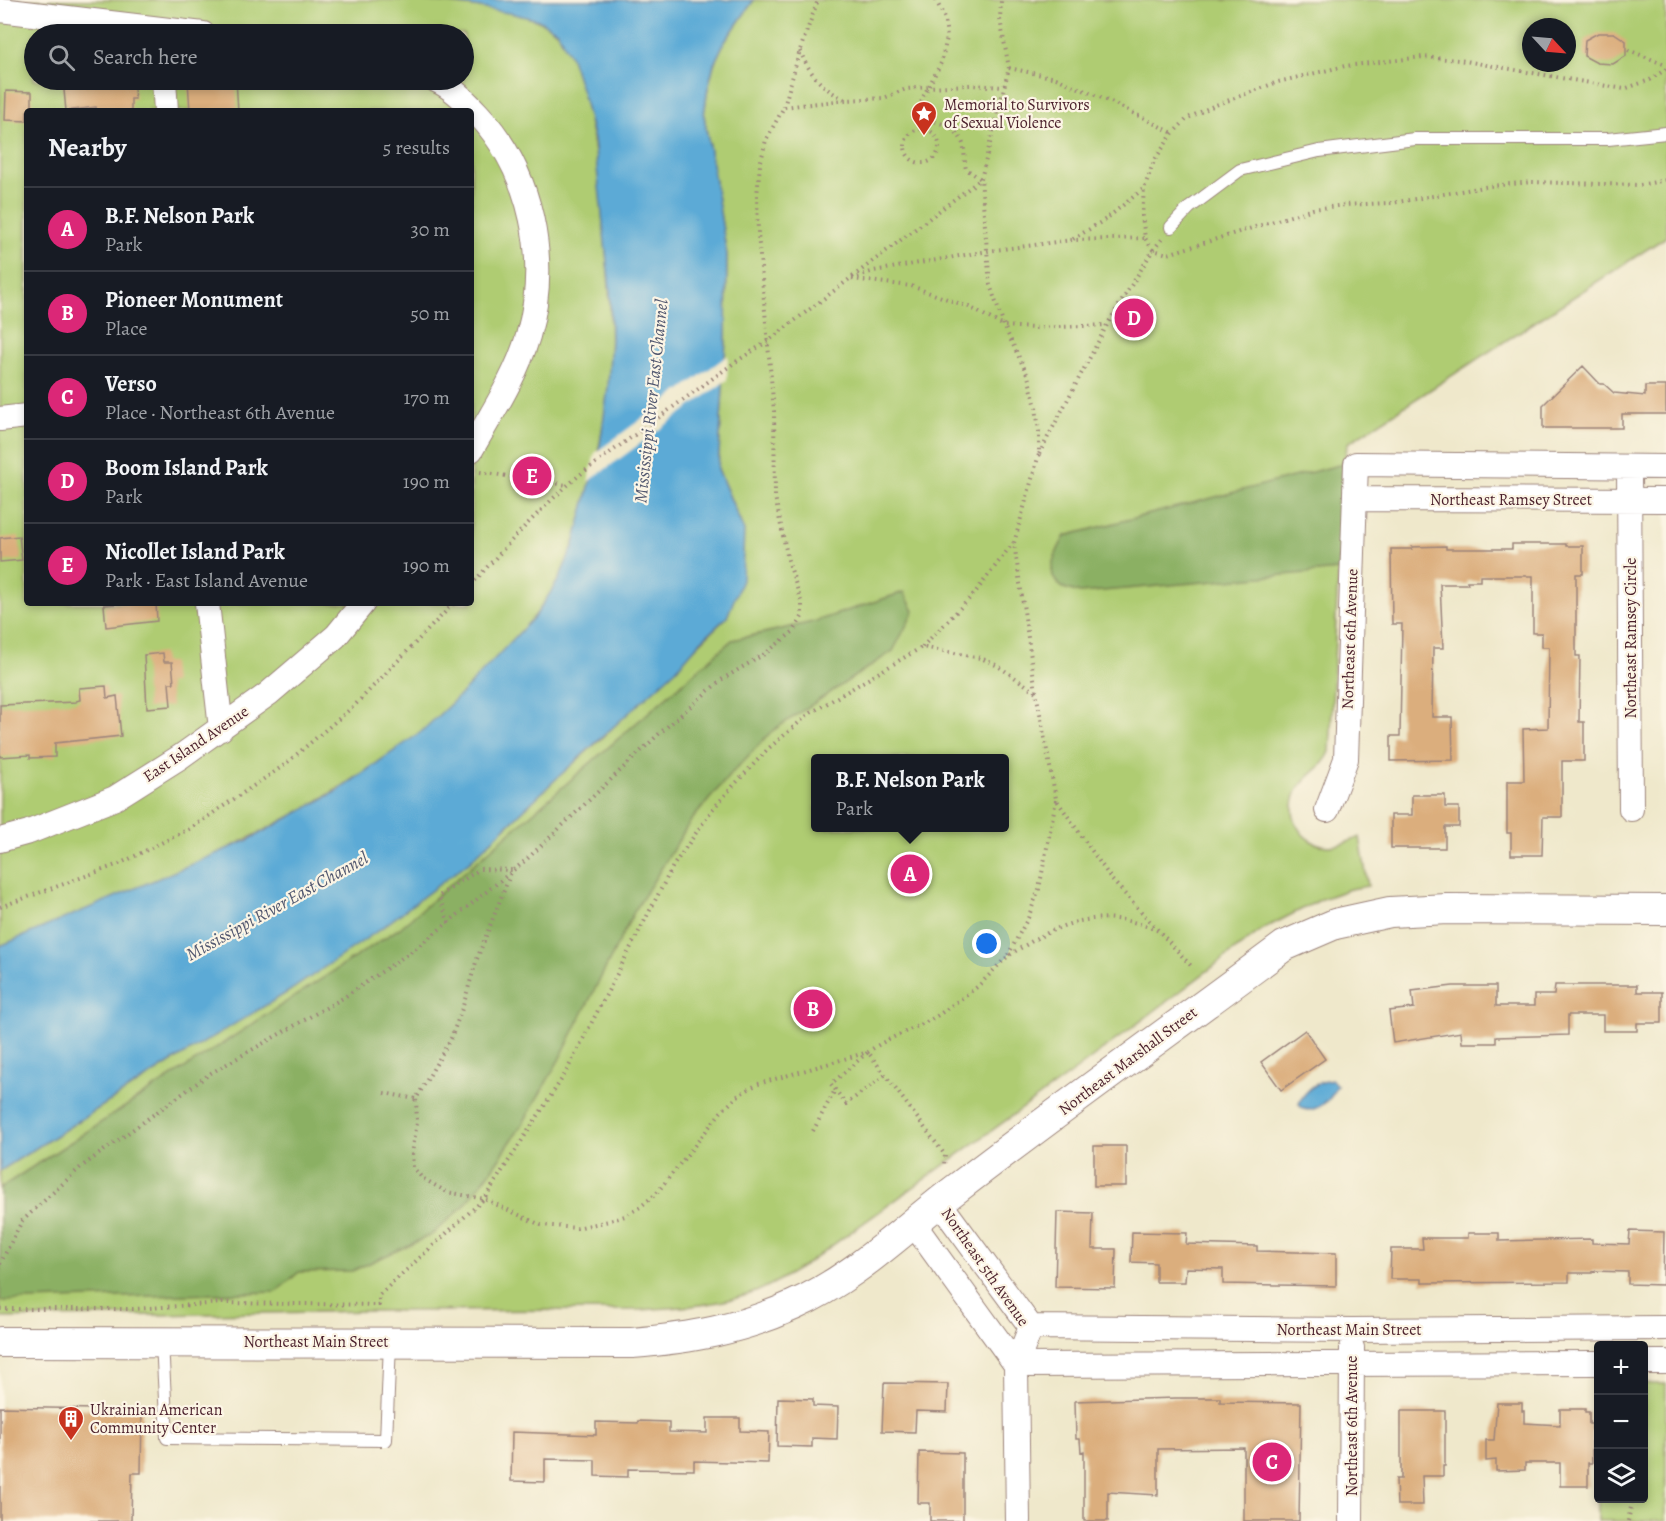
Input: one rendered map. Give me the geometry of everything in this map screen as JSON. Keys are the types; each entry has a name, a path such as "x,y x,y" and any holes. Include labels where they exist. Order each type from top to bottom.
{"street":[{"path":"0,10 103,24"},
{"path":"165,90 166,108"},
{"path":"452,90 472,108"},
{"path":"474,110 488,125 507,152 520,178 535,235 537,285 529,335 474,460"},
{"path":"0,419 24,416"},
{"name":"Northeast Ramsey Street","path":"1356,465 1666,467"},
{"name":"Northeast 6th Avenue","path":"1327,810 1346,759 1356,465"},
{"name":"Northeast Ramsey Circle","path":"1629,467 1631,500 1631,809"},
{"name":"Northeast Ramsey Street","path":"1355,499 1666,500"},
{"path":"207,606 222,729"},
{"name":"East Island Avenue","path":"0,840 29,832 115,798 222,729 268,694 336,636 361,606"},
{"name":"Northeast Marshall Street","path":"632,1343 688,1338 743,1326 795,1305 843,1277 939,1202 1284,946 1335,924 1390,912 1447,909 1666,909"},
{"name":"Northeast 5th Avenue","path":"939,1202 1031,1327 1016,1365 1018,1521"},
{"name":"Northeast 5th Avenue","path":"913,1223 1016,1365"},
{"name":"Northeast Main Street","path":"1031,1327 1352,1330 1666,1328"},
{"name":"Northeast 6th Avenue","path":"1352,1330 1352,1521"},
{"name":"Northeast Main Street","path":"0,1342 632,1343"},
{"path":"1648,1362 1666,1362"},
{"name":"Northeast Main Street","path":"1016,1365 1594,1363"}],"lane":[{"path":"1171,227 1189,208 1240,170 1319,152 1415,138 1608,139 1666,133"},
{"path":"162,1342 168,1438 386,1440 390,1342"}],"path":[{"path":"0,1264 22,1221 81,1167 211,1073 342,998 415,949 526,860 661,732 721,680 766,653 794,631 802,617 802,604 788,560 775,497 774,411 758,234 757,195 760,165 766,140 784,108 800,50 818,0"},
{"path":"919,129 918,119 922,99 941,63 947,38 945,19 936,0"},
{"path":"1001,0 1000,19 1009,68 981,178 990,285 1004,326 1028,376 1036,408 1039,454"},
{"path":"800,50 810,73 829,92 845,100"},
{"path":"1628,50 1666,67 1650,80 1624,89 1459,60 1424,57 1345,66 1278,82 1213,106 1188,118 1173,133 1154,161 1144,189 1142,216 1145,237 1153,250 1168,254 1303,212 1324,208 1392,203 1490,186 1533,182 1640,185 1666,180"},
{"path":"1009,68 1056,78 1173,133"},
{"path":"784,108 845,100 884,98 906,89 970,85 1004,87"},
{"path":"918,119 938,121 958,134 963,145 966,169 981,178"},
{"path":"919,129 929,131 937,139 938,150 928,162 916,162 905,150 909,134 919,129"},
{"path":"474,582 582,473 768,341 981,178"},
{"path":"1072,240 1106,219 1144,189"},
{"path":"0,1310 134,1309 222,1303 378,1305 379,1295 484,1199 565,1074 662,885 712,810 769,748 809,714 922,647 974,594 1014,543 1039,454 1107,325 1153,250 1171,227"},
{"path":"849,279 874,271 988,251 1072,240 1145,237"},
{"path":"849,279 911,286 969,307 1004,326 1033,328 1107,325"},
{"path":"474,460 568,485"},
{"path":"1008,956 1028,918 1039,889 1056,799 1036,692 1014,543"},
{"path":"0,907 118,864 191,828 283,766 355,705 451,606"},
{"path":"922,647 981,658 998,666 1036,692"},
{"path":"1056,799 1112,880 1193,968"},
{"path":"449,922 439,896 480,869 512,870"},
{"path":"512,870 477,958 451,1038 416,1099 417,1123 412,1153 416,1173 447,1192 484,1199 541,1225 577,1228 625,1216 656,1194 721,1112 740,1094 758,1084 868,1052"},
{"path":"885,1075 846,1104 831,1084 878,1045 939,1015 976,987 1008,956 1065,924 1080,920 1129,920 1159,930"},
{"path":"868,1052 945,1155 943,1169"},
{"path":"813,1131 835,1090"},
{"path":"384,1093 416,1099"},
{"path":"1628,1521 1632,1503"}],"green space":[{"path":"0,0 412,0 506,12 542,23 554,30 564,42 572,59 586,105 600,189 610,311 608,398 604,424 580,523 564,569 533,618 514,640 423,731 333,792 287,818 241,842 146,885 0,946"},
{"path":"754,0 1666,0 1666,237 1348,443 1343,464 1330,752 1297,791 1293,810 1294,819 1303,835 1319,844 1337,845 1360,837 1368,886 1350,889 1322,899 1263,929 1076,1070 805,1265 769,1286 747,1295 707,1304 639,1310 372,1311 0,1318 0,1171 379,930 470,861 727,617 744,531 718,469 726,339 727,255 704,115 714,64 724,43"},
{"path":"1343,464 1339,570 1080,593 1062,587 1053,576 1053,562 1065,536"},
{"path":"904,592 914,611 893,651 772,731 729,776 690,822 634,912 559,1060 522,1125 464,1206 431,1235 352,1271 299,1272 276,1292 0,1301 0,1188 400,928 732,640 813,622"},
{"path":"1648,1384 1666,1384 1666,1521 1598,1521 1598,1503 1648,1503"}],"water":[{"name":"Mississippi River East Channel","path":"412,0 754,0 724,43 714,64 704,115 727,255 726,339 718,469 744,531 742,580 727,617 701,641 676,670 470,861 379,930 288,992 173,1061 0,1171 0,946 248,840 337,791 421,732 463,692 536,615 559,579 574,544 600,445 608,387 611,339 610,290 594,140 582,92 571,58 557,31 538,20 452,3"},
{"path":"1332,1080 1337,1086 1329,1099 1313,1109 1302,1108 1299,1104 1308,1091 1318,1083"}],"pier":[{"path":"728,355 727,380 588,482 595,453"}],"building":[{"path":"1598,33 1614,33 1626,41 1626,56 1613,64 1597,63 1584,56 1585,40"},
{"path":"64,90 134,90 135,99 131,99 131,108 66,108"},
{"path":"189,90 237,90 238,108 190,108"},
{"path":"6,91 32,92 32,108 24,108 24,121 5,120"},
{"path":"1583,366 1600,384 1604,384 1614,393 1645,396 1645,386 1666,386 1666,414 1622,414 1622,428 1543,428 1543,405"},
{"path":"19,536 22,560 0,562 0,538"},
{"path":"1512,544 1583,546 1583,574 1576,574 1576,656 1580,656 1579,722 1584,722 1584,761 1562,761 1562,817 1543,817 1542,855 1511,855 1511,833 1507,833 1507,781 1524,781 1523,729 1548,728 1549,647 1542,647 1542,633 1533,633 1533,576 1480,576 1480,581 1467,581 1468,584 1440,584 1443,648 1433,648 1432,717 1452,717 1453,760 1391,761 1391,736 1400,736 1402,624 1392,624 1391,549 1446,546 1446,549 1512,549"},
{"path":"104,606 156,606 157,621 106,627"},
{"path":"163,653 164,662 172,662 174,683 169,683 171,706 147,708 144,655"},
{"path":"106,686 107,698 117,696 121,736 55,743 55,757 30,758 30,755 0,757 0,705 76,702 80,700 79,688"},
{"path":"1412,795 1445,795 1445,807 1459,807 1459,827 1445,827 1445,848 1391,848 1391,815 1412,815"},
{"path":"1555,985 1637,985 1637,992 1662,992 1662,1023 1637,1023 1637,1031 1603,1031 1603,1015 1568,1015 1568,1035 1496,1037 1496,1043 1462,1043 1461,1032 1393,1043 1389,1011 1414,1008 1412,991 1453,986 1496,986 1496,1006 1534,1006 1534,995 1554,995"},
{"path":"1305,1030 1325,1059 1281,1090 1261,1062"},
{"path":"1094,1146 1126,1146 1126,1186 1094,1186"},
{"path":"1057,1212 1093,1213 1092,1249 1116,1249 1115,1288 1055,1287"},
{"path":"1630,1231 1664,1232 1663,1285 1628,1284 1628,1272 1592,1271 1592,1273 1569,1273 1569,1282 1422,1283 1422,1279 1390,1279 1391,1249 1423,1249 1422,1238 1468,1238 1468,1233 1499,1233 1499,1241 1592,1239 1592,1243 1629,1244"},
{"path":"1132,1232 1187,1233 1186,1244 1257,1246 1257,1251 1336,1253 1336,1286 1223,1284 1223,1269 1186,1268 1185,1282 1156,1282 1156,1263 1131,1262"},
{"path":"884,1383 948,1384 947,1412 916,1411 915,1432 882,1431"},
{"path":"778,1398 813,1399 813,1406 838,1407 837,1439 812,1438 812,1447 777,1446"},
{"path":"1220,1398 1220,1402 1301,1403 1299,1521 1244,1521 1244,1448 1158,1449 1158,1495 1108,1492 1108,1521 1084,1521 1084,1451 1081,1452 1080,1439 1076,1439 1075,1401"},
{"path":"1497,1403 1522,1403 1524,1423 1560,1425 1560,1409 1585,1409 1585,1412 1589,1412 1589,1424 1592,1424 1592,1463 1588,1463 1588,1486 1560,1486 1560,1463 1525,1463 1525,1470 1496,1471 1496,1460 1486,1461 1486,1440 1494,1440"},
{"name":"Ukrainian American Community Center","path":"0,1407 142,1410 141,1473 132,1473 131,1521 0,1521"},
{"path":"1401,1411 1445,1411 1443,1476 1422,1476 1423,1505 1397,1505 1396,1479 1401,1479"},
{"path":"707,1418 740,1418 740,1431 769,1432 768,1463 694,1461 694,1470 628,1469 628,1477 595,1476 595,1460 545,1459 545,1482 511,1481 512,1432 596,1435 596,1422 638,1423 638,1421 669,1422 669,1432 707,1433"},
{"path":"919,1452 963,1453 963,1521 930,1521 930,1503 918,1503"}],"place":[{"name":"Memorial to Survivors of Sexual Violence","path":"924,137"},
{"name":"Boom Island Park","path":"1134,318"},
{"name":"Nicollet Island Park","path":"532,476"},
{"name":"B.F. Nelson Park","path":"910,874"},
{"name":"Pioneer Monument","path":"813,1009"},
{"name":"Ukrainian American Community Center","path":"71,1442"},
{"name":"Verso","path":"1272,1462"}]}
